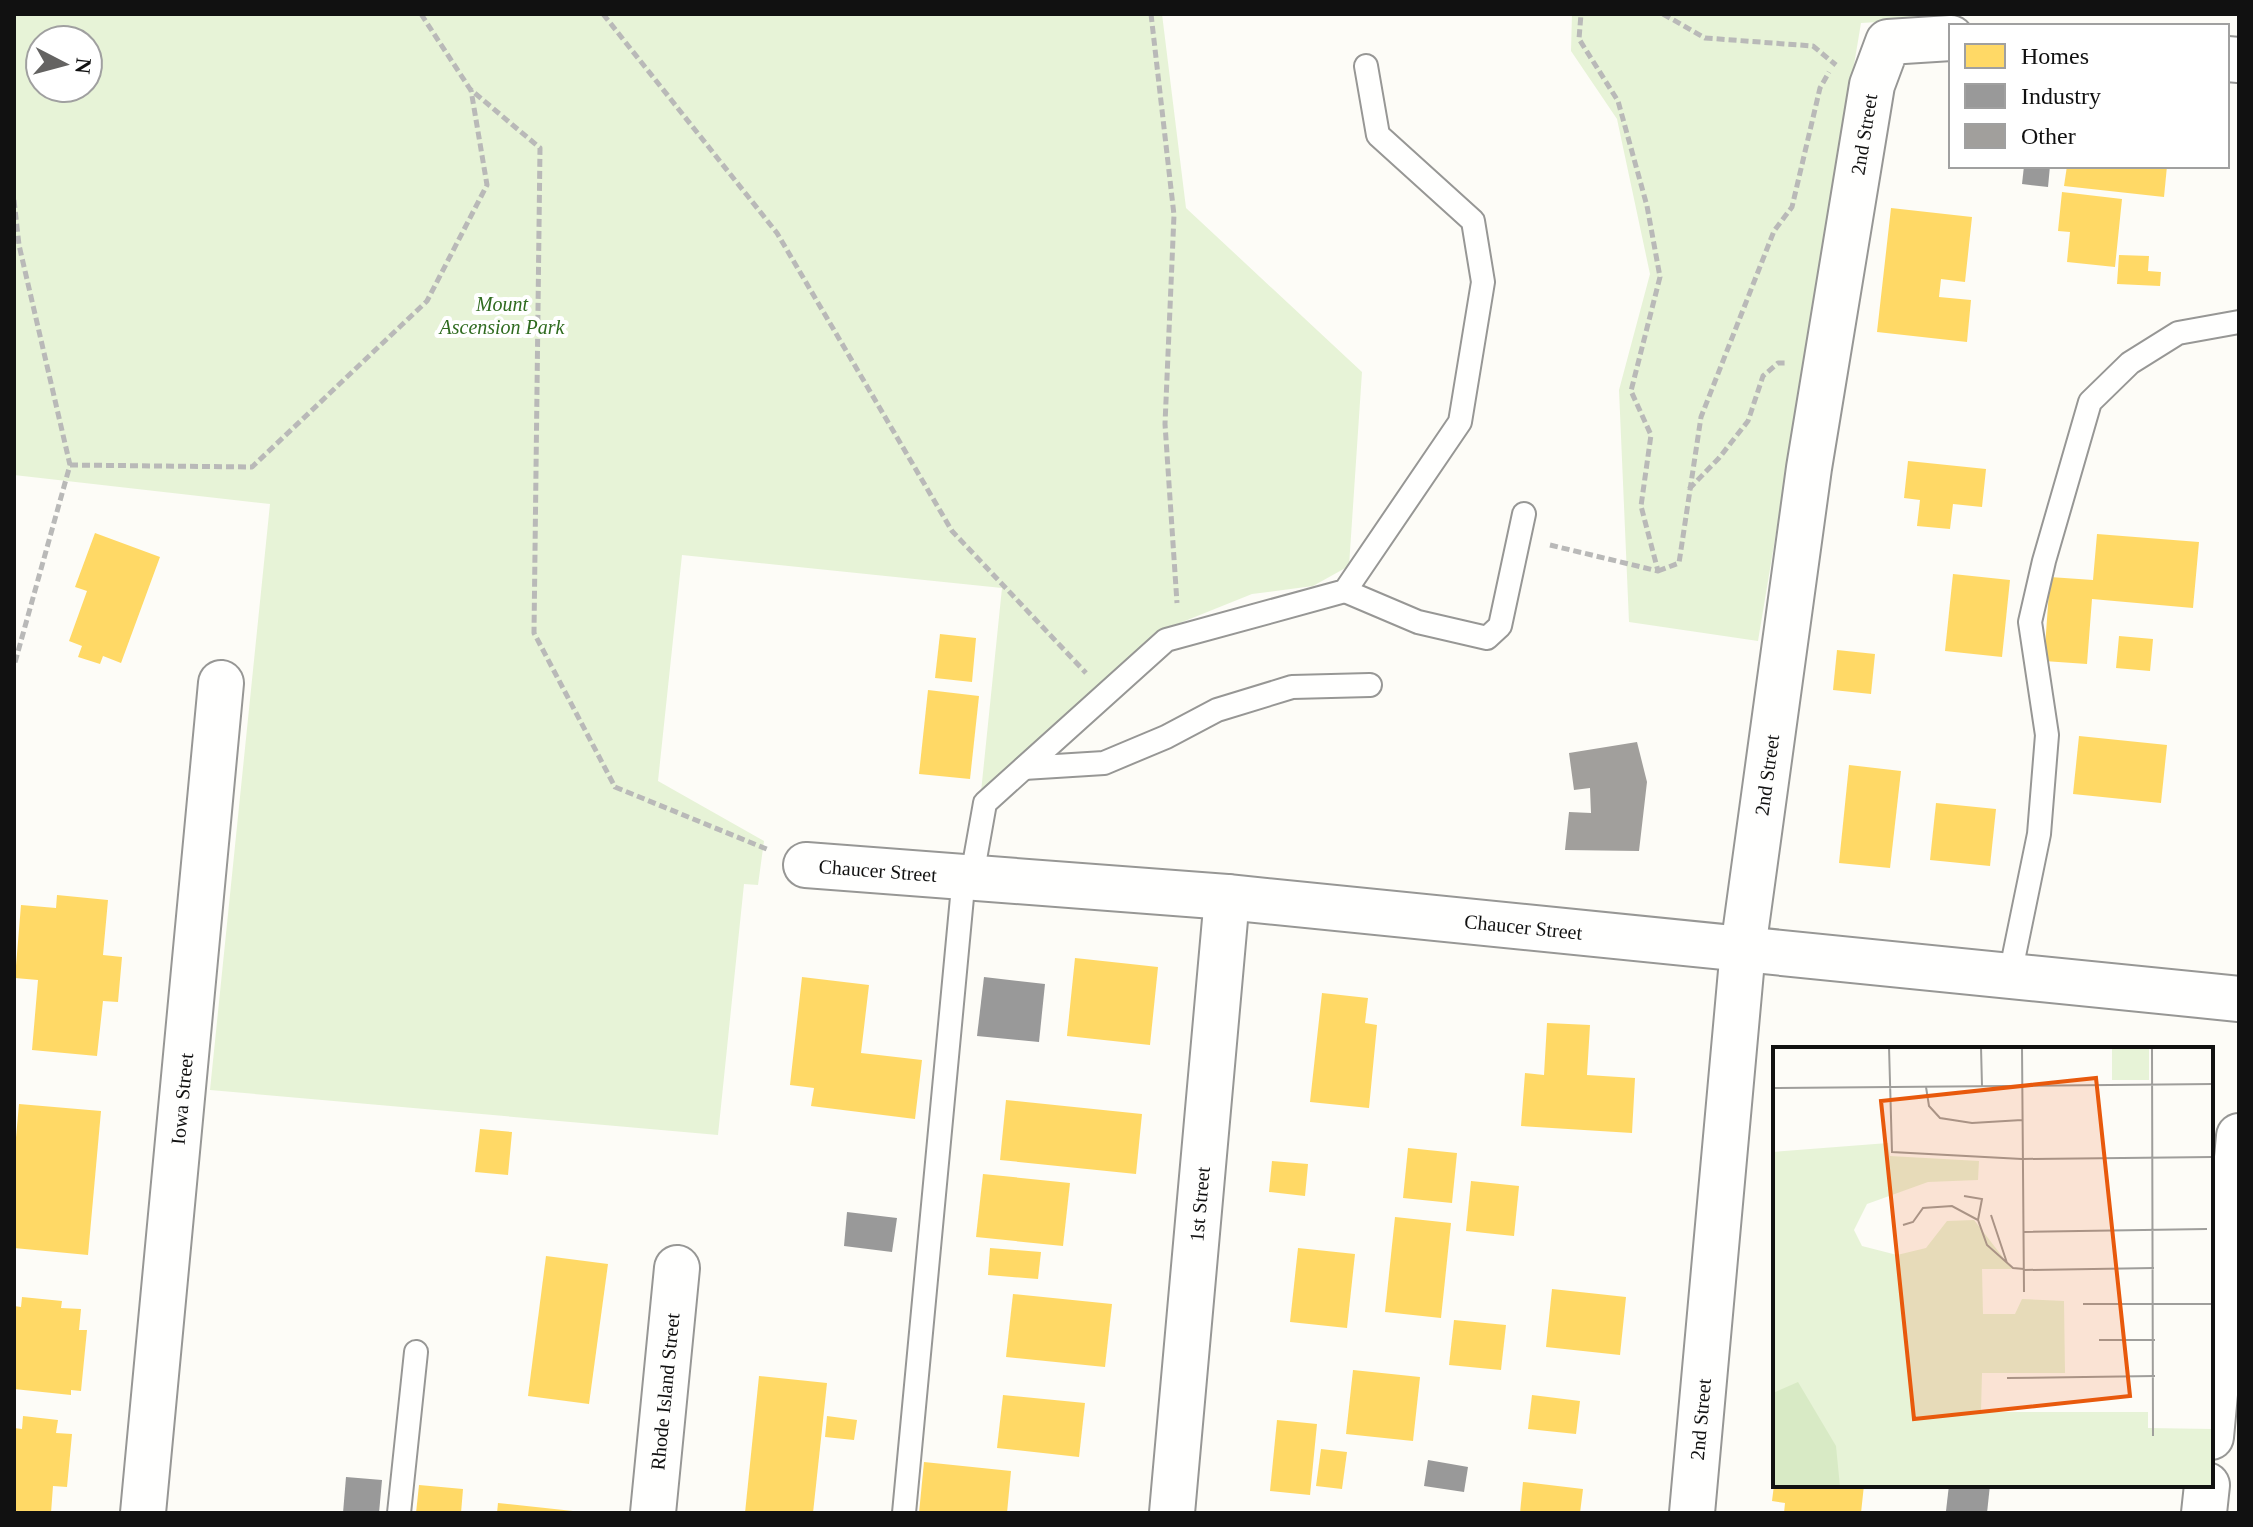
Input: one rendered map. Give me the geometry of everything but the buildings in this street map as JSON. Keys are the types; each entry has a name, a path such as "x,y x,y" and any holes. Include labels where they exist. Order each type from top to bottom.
{"street":[{"path":"1888,42 1949,38"},
{"name":"2nd Street","path":"1692,1513 1743,949 1809,468 1872,85 1888,42"},
{"name":"Iowa Street","path":"143,1513 221,683"},
{"name":"Chaucer Street","path":"806,865 1227,897 2239,999"},
{"name":"1st Street","path":"1172,1513 1227,897"},
{"path":"2213,1416 2239,1136"},
{"name":"Rhode Island Street","path":"653,1513 677,1268"},
{"path":"2204,1513 2207,1487"}],"lane":[{"path":"1345,591 1460,422 1483,282 1473,221 1378,135 1366,66"},
{"path":"2010,975 2039,834 2047,735 2030,622 2044,561 2090,402 2130,363 2178,333 2239,322"},
{"path":"904,1513 968,876 985,803 1166,640 1345,591 1418,622 1487,638 1500,626 1524,514"},
{"path":"1024,768 1104,763 1166,737 1217,710 1292,687 1370,685"},
{"path":"399,1513 416,1352"}],"path":[{"path":"421,14 470,89 540,148 534,633 615,787 806,865"},
{"path":"603,14 777,233 952,531 1106,694"},
{"path":"1151,14 1174,215 1165,424 1179,636"},
{"path":"1581,14 1579,39 1618,101 1647,206 1660,277 1631,391 1651,435 1641,506 1658,571"},
{"path":"1663,14 1705,38 1813,46 1833,65"},
{"path":"1519,538 1658,571 1679,563 1701,417 1774,231 1792,207 1820,88 1833,65 1888,42"},
{"path":"70,465 252,467 427,301 487,185 470,89"},
{"path":"14,200 19,245 70,465 14,666"},
{"path":"1689,489 1748,421 1763,376 1778,363 1826,368"}],"green space":[{"name":"Mount Ascension Park","path":"14,14 1162,14 1186,208 1362,372 1349,566 1313,586 1252,594 1155,633 981,792 1002,588 682,555 658,781 764,841 758,885 744,884 718,1135 210,1090 270,504 14,475"},
{"path":"1572,14 1948,14 1948,18 1861,23 1758,641 1629,622 1619,390 1650,274 1617,119 1571,51"}]}
